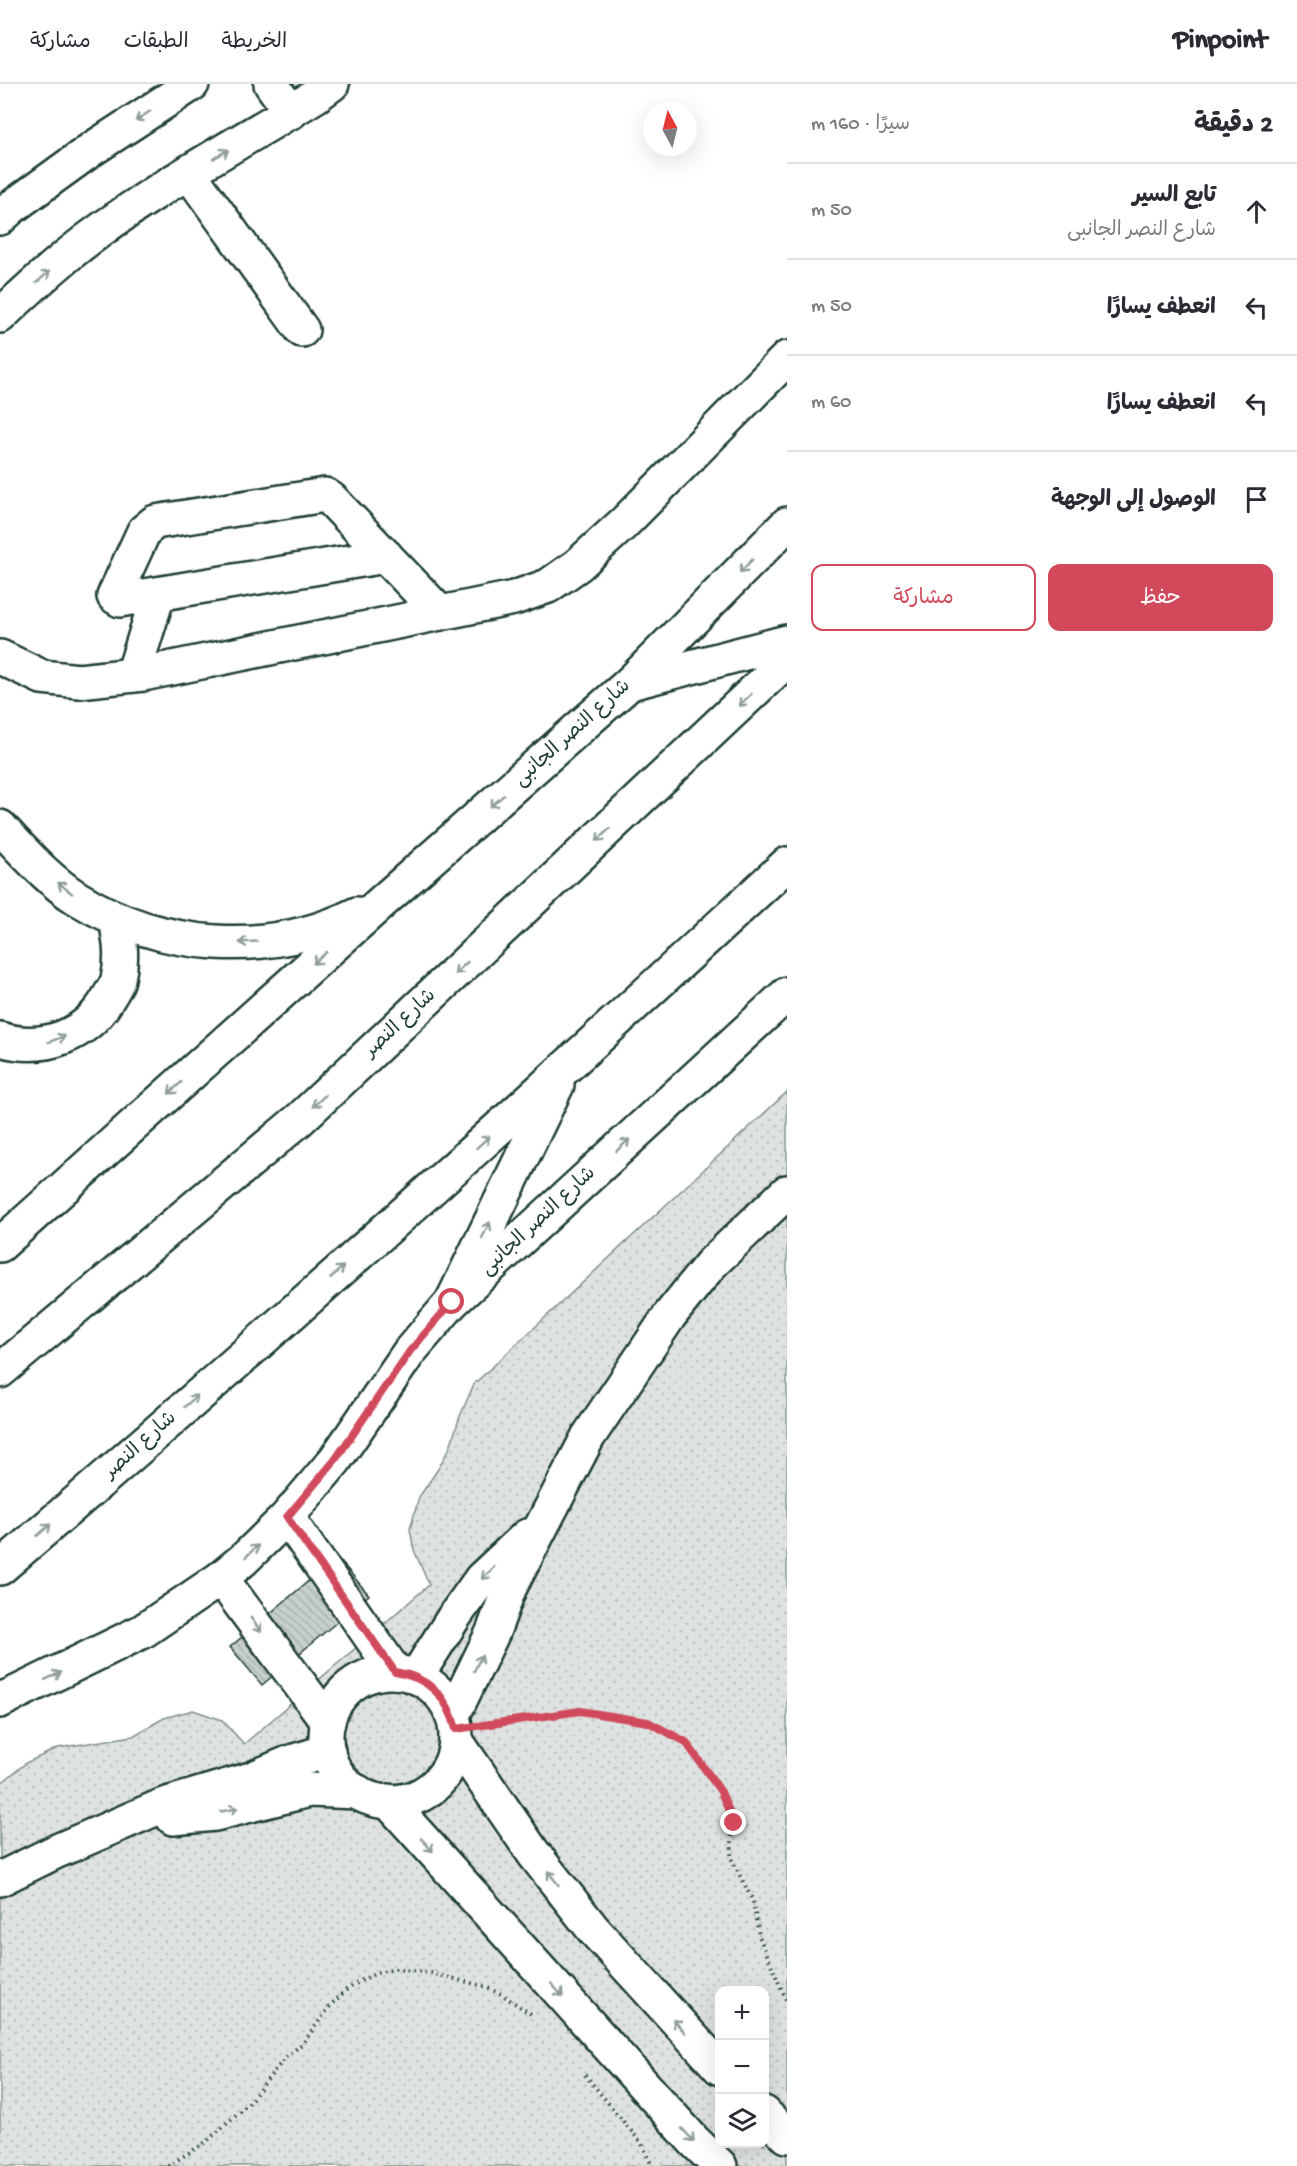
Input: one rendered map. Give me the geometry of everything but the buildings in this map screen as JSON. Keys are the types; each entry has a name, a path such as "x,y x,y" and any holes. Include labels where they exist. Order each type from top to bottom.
{"street":[{"path":"0,218 92,149 192,84"},
{"path":"271,84 291,112"},
{"path":"0,316 69,255 118,219 291,112 332,84"},
{"path":"189,173 302,330"},
{"path":"0,657 42,677 79,681 133,675 514,598 548,586 578,565 624,522 787,358"},
{"path":"386,556 158,595 120,600 114,596 144,531 155,522 325,495 386,556 440,613"},
{"name":"شارع النصر الجانبى","path":"0,1245 630,683 787,524"},
{"path":"133,675 158,595"},
{"path":"630,683 787,642"},
{"name":"شارع النصر","path":"0,1371 300,1119 787,660"},
{"path":"0,827 40,869 76,897 116,919 169,937 224,944 279,941 332,927 383,901"},
{"name":"شارع النصر","path":"0,1568 563,1071 787,864"},
{"path":"0,1039 19,1045 51,1042 80,1030 103,1009 118,981 122,950 116,919"},
{"name":"شارع النصر الجانبى","path":"2,1699 77,1665 143,1631 221,1578 287,1517 335,1460 410,1351 452,1302 787,994"},
{"path":"452,1302 563,1071"},
{"path":"130,1821 215,1814 309,1791 408,1800 426,1792 441,1779 452,1762 455,1729 509,1589 588,1437 670,1315 711,1264 787,1192"},
{"path":"287,1517 406,1674"},
{"path":"406,1674 454,1617 482,1579 545,1518"},
{"path":"221,1578 328,1736"},
{"path":"715,2063 593,1929 534,1854 455,1729 445,1699 432,1686 406,1674 377,1674 360,1680 346,1691 334,1705 328,1736 334,1767 344,1782 373,1797 678,2124 720,2166"},
{"path":"0,1879 57,1851 164,1805 251,1779 291,1762 328,1736"},
{"path":"769,2117 787,2136"}],"path":[{"path":"455,1729 580,1711 648,1722 686,1742 721,1792 734,1823 731,1858 753,1901 759,1936 787,2002"},
{"path":"168,2166 206,2142 248,2103 285,2058 303,2043 331,2005 345,1991 377,1973 413,1970 483,1986 501,1994 535,2017"},
{"path":"582,2071 642,2144 652,2166"}],"shaded area":[{"path":"787,1092 787,2166 0,2166 0,1784 26,1763 58,1748 133,1736 164,1718 193,1710 222,1720 244,1744 429,1585 414,1550 410,1529 419,1497 450,1447 474,1384"}],"route":[{"path":"452,1302 410,1351 335,1460 287,1517 395,1672 406,1673 432,1686 445,1699 453,1715 456,1729 580,1711 648,1722 686,1742 721,1792 734,1823"}]}
